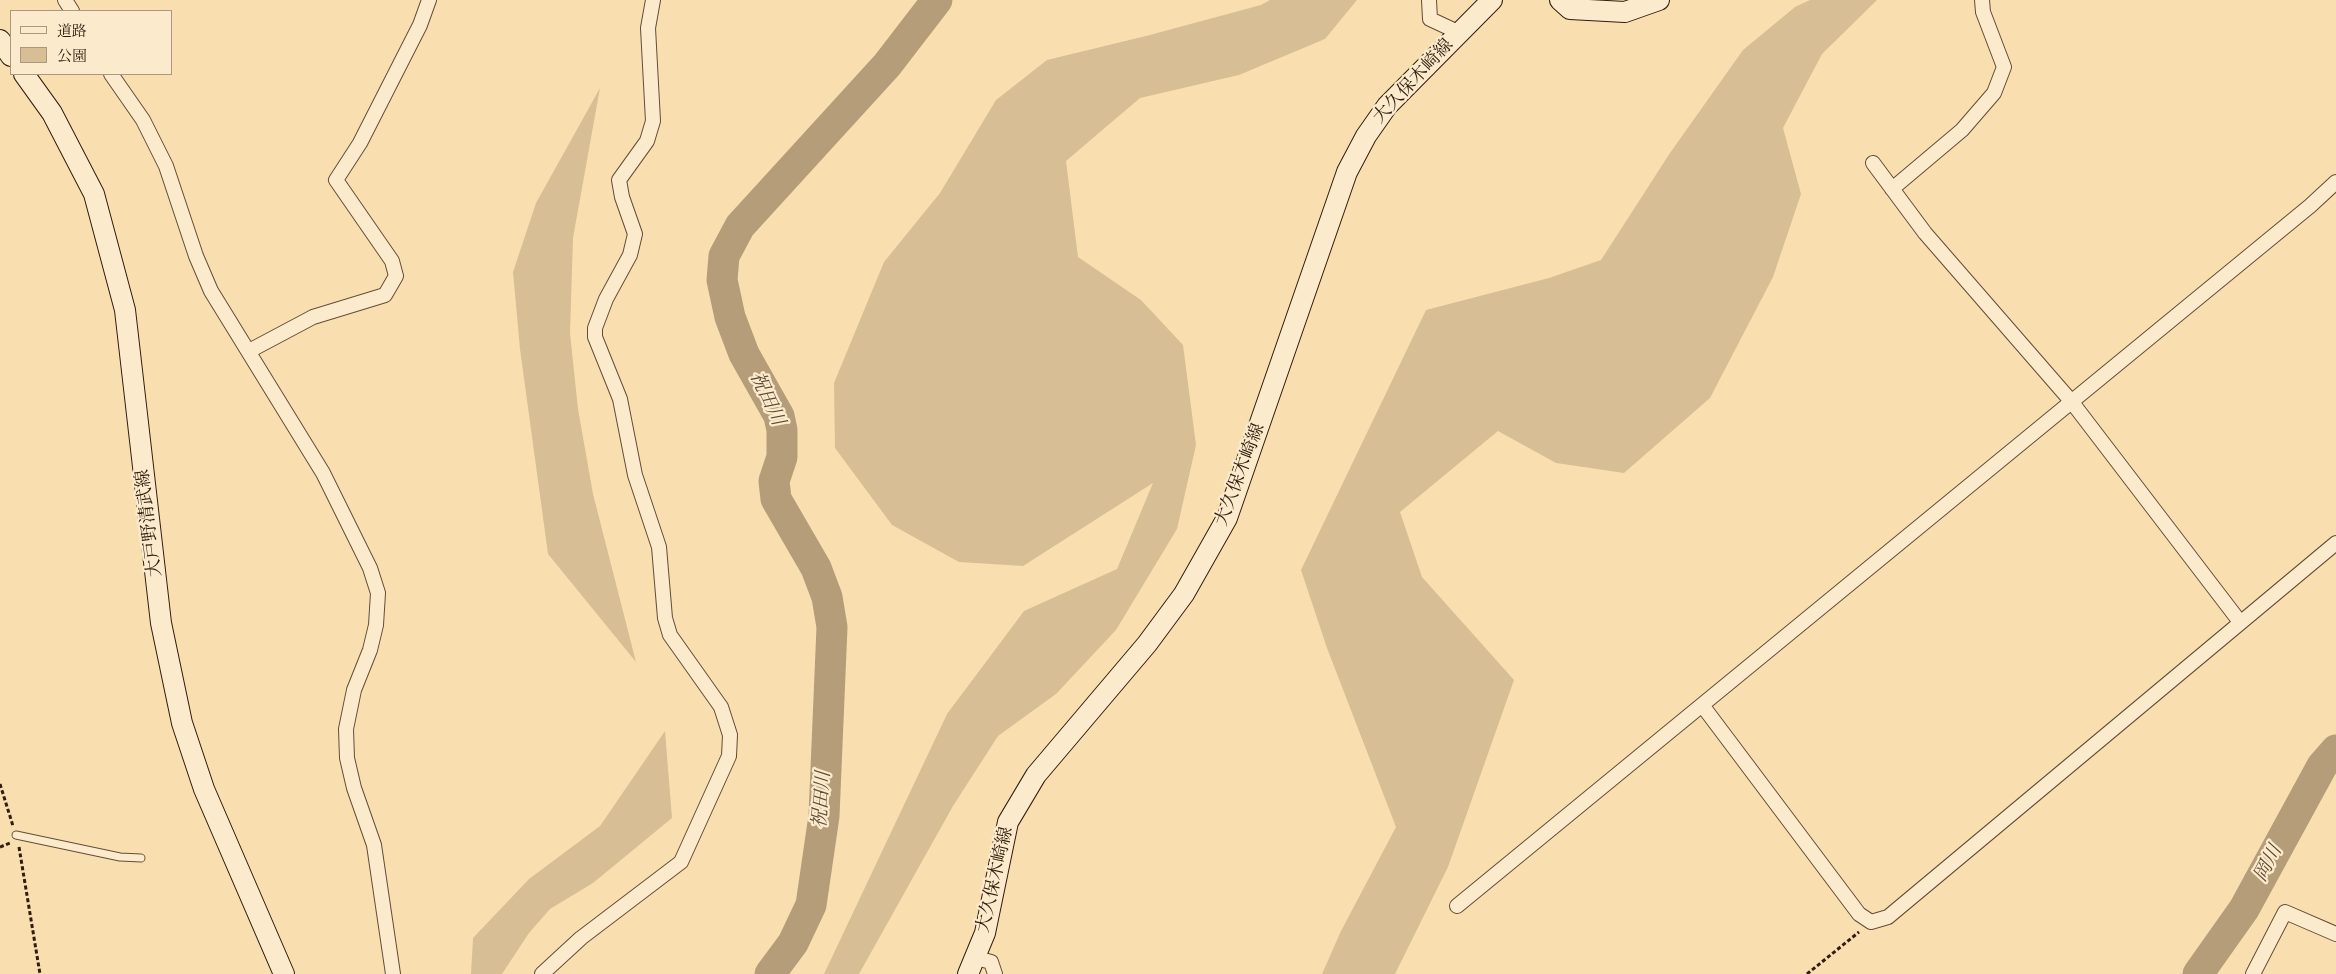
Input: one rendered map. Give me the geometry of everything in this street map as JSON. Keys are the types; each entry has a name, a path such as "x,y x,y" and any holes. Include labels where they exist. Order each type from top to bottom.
{"main road":[{"name":"大久保木崎線","path":"972,966 985,933 1008,822 1036,775 1147,644 1184,594 1227,518 1347,172 1366,136 1387,106 1492,0"},
{"path":"1560,0 1570,8 1625,12 1659,0"},
{"path":"0,40 10,55"},
{"name":"大戸野清武線","path":"25,75 52,113 94,194 125,310 161,623 182,722 204,789 284,974"}],"street":[{"path":"249,351 314,317 384,295 396,276 392,261 336,180 364,135 420,25 429,0"},
{"path":"542,974 581,938 681,862 730,756 730,735 721,707 670,635 665,618 659,548 635,475 620,399 595,337 595,328 606,299 630,255 635,234 622,197 619,180 647,141 653,121 648,28 653,0"},
{"path":"1429,0 1430,19 1460,33"},
{"path":"1892,189 1962,130 1994,93 2004,67 1983,12 1982,0"},
{"path":"112,75 143,120 166,166 196,256 211,291 323,474 370,568 378,593 376,625 370,650 354,690 346,728 347,758 354,788 374,845 393,974"},
{"path":"1873,163 1925,233 2071,401 2240,622"},
{"path":"1457,906 2310,206 2336,182"},
{"path":"1702,705 1859,914 1871,922 1888,917 2336,543"},
{"path":"2253,974 2285,912 2336,934"},
{"path":"972,966 991,962 995,974"}],"lane":[{"path":"16,835 120,858 141,858"}],"path":[{"path":"0,784 16,835 40,974"},
{"path":"1807,974 1871,922"}],"green space":[{"path":"1270,0 1357,0 1325,39 1239,75 1140,98 1066,161 1078,257 1141,300 1183,345 1196,445 1177,529 1116,630 1056,694 998,736 953,806 859,974 824,974 947,714 1024,611 1117,569 1153,483 1023,566 959,562 892,525 835,448 834,383 884,262 940,193 996,100 1047,60 1146,36 1261,5"},
{"path":"1810,0 1877,0 1822,54 1783,128 1801,194 1773,277 1710,398 1624,473 1556,463 1498,431 1400,512 1422,577 1514,680 1448,867 1395,974 1322,974 1341,931 1396,827 1327,648 1301,570 1426,310 1549,278 1601,260 1670,153 1743,50 1795,7"},
{"path":"600,88 573,238 570,333 578,409 593,494 636,662 548,554 520,349 513,272 536,203"},
{"path":"665,731 672,818 593,883 550,909 529,933 502,974 471,974 473,938 529,879 600,826"}],"waterway":[{"name":"祝田川","path":"770,974 793,943 811,905 824,816 832,627 827,597 816,568 776,499 774,481 782,457 782,430 779,416 744,354 730,317 722,280 724,256 740,226 887,65 937,0"},
{"name":"岡川","path":"2198,974 2244,909 2322,766 2336,750"}]}
